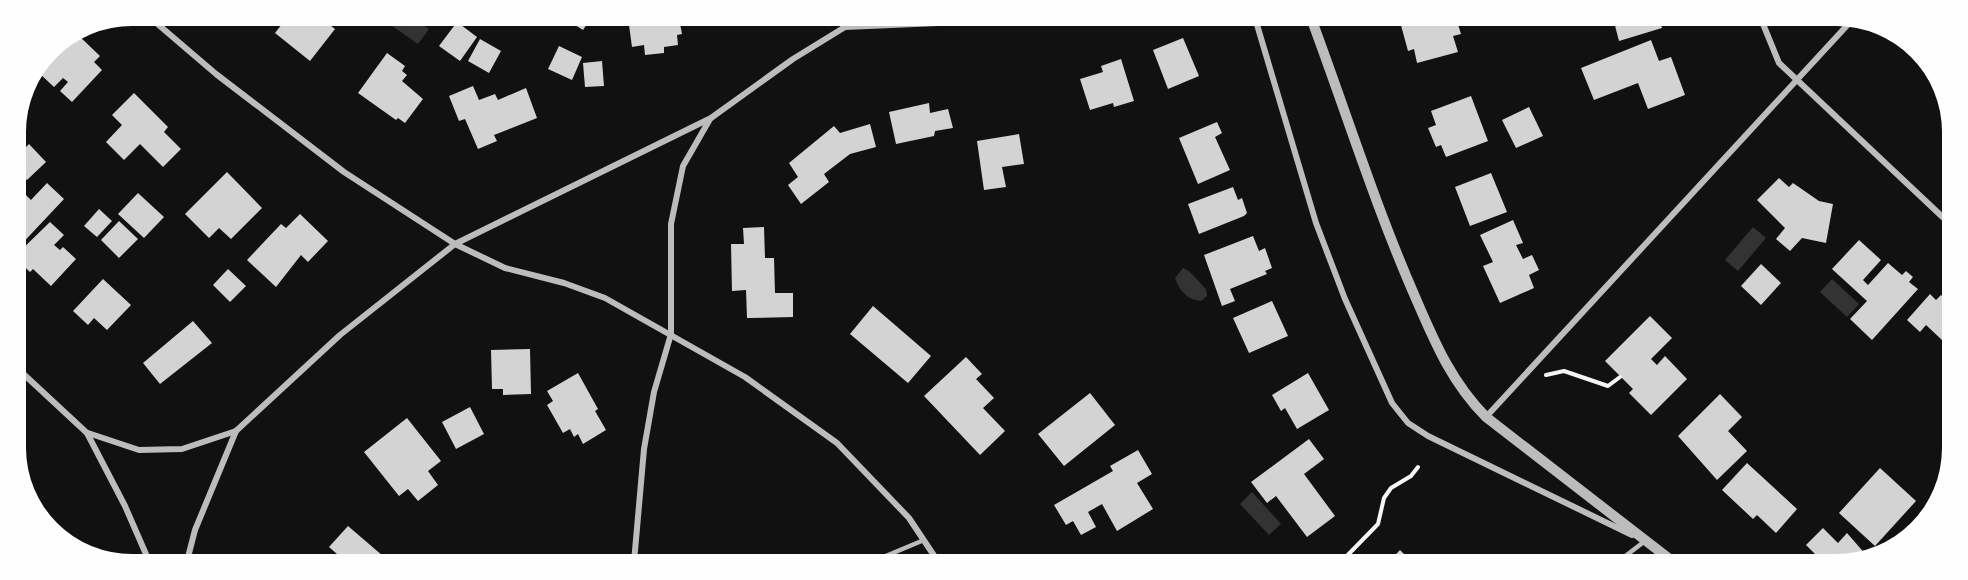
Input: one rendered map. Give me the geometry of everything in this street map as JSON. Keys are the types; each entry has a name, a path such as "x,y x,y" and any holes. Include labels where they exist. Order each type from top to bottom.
{"street":[{"path":"160,26 216,74 344,172 455,244 505,268 564,283 605,298 745,377 837,442 884,489 933,554"},
{"path":"87,433 138,450 182,449 236,431 340,335 455,244 711,118 793,58 845,27 868,26"},
{"path":"1257,26 1316,223 1345,299 1392,403 1402,417 1416,428 1456,451 1645,541"},
{"path":"1314,26 1379,209 1414,295 1446,365 1461,390 1486,417 1663,554"},
{"path":"1763,26 1773,54 1796,80 1942,217"},
{"path":"1486,417 1846,26"},
{"path":"635,554 644,449 654,392 670,334 671,224 683,166 711,118"},
{"path":"26,376 87,433 125,506 146,554"},
{"path":"189,554 195,530 236,431"}],"lane":[{"path":"891,554 924,540"},
{"path":"1627,554 1645,541"}],"path":[{"path":"1536,377 1563,371 1608,386 1620,377"},
{"path":"1349,554 1378,524 1384,498 1391,488 1411,476 1418,467"}],"shaded area":[{"path":"392,26 425,26 429,29 418,44"},
{"path":"1753,227 1766,238 1738,271 1725,260"},
{"path":"1183,268 1206,289 1207,296 1201,301 1188,297 1179,287 1175,278"},
{"path":"1832,279 1859,304 1847,317 1820,292"},
{"path":"1252,492 1281,524 1269,535 1240,504"}],"building":[{"path":"280,26 331,26 335,29 310,61 275,33"},
{"path":"454,26 462,26 477,37 460,61 439,46"},
{"path":"629,26 680,26 682,34 677,35 678,45 664,47 664,53 645,55 644,45 632,47"},
{"path":"1401,26 1458,26 1461,34 1453,36 1458,52 1417,63 1414,49 1408,51"},
{"path":"1615,26 1661,26 1662,28 1619,41"},
{"path":"81,38 100,56 94,62 102,70 72,102 60,91 68,82 63,78 54,87 42,75 56,56"},
{"path":"1183,38 1199,76 1168,89 1153,50"},
{"path":"480,39 501,51 489,73 468,61"},
{"path":"1651,40 1659,61 1671,57 1685,95 1648,109 1638,83 1594,100 1581,68"},
{"path":"559,46 582,57 572,80 548,69"},
{"path":"387,53 405,66 402,71 407,75 402,81 423,99 405,123 398,118 396,120 358,93"},
{"path":"1121,59 1134,101 1114,107 1113,103 1090,110 1080,79 1103,72 1101,66"},
{"path":"602,61 604,86 585,87 583,63"},
{"path":"473,86 479,100 495,94 498,100 526,88 537,118 494,135 497,141 478,149 465,119 459,121 449,96"},
{"path":"134,93 168,127 164,132 181,149 163,167 140,144 124,160 106,142 122,125 112,115"},
{"path":"1471,96 1488,141 1446,157 1441,145 1436,147 1428,128 1436,125 1431,111"},
{"path":"929,103 930,113 948,109 953,128 935,131 934,136 896,144 889,112"},
{"path":"1529,107 1543,136 1516,148 1502,120"},
{"path":"1217,122 1222,133 1215,137 1230,170 1198,184 1179,138"},
{"path":"870,124 876,147 850,154 824,174 829,182 801,204 788,185 798,177 789,163 834,126 840,133"},
{"path":"1019,134 1024,164 1002,167 1006,187 984,190 977,141"},
{"path":"29,144 46,162 27,180 26,179 26,147"},
{"path":"227,172 262,208 231,239 219,228 209,238 185,214"},
{"path":"1491,173 1507,212 1470,226 1455,187"},
{"path":"1779,178 1789,187 1793,183 1819,201 1833,204 1826,243 1802,238 1790,251 1776,239 1785,228 1757,200"},
{"path":"47,183 64,199 26,239 26,195 31,200"},
{"path":"1233,187 1238,200 1242,198 1247,213 1199,234 1188,204"},
{"path":"138,193 164,217 144,238 118,214"},
{"path":"99,209 112,221 97,237 84,226"},
{"path":"300,214 328,241 308,262 301,255 276,287 247,260 281,224 286,228"},
{"path":"1513,220 1523,243 1516,245 1523,259 1532,255 1539,270 1529,275 1534,288 1500,303 1483,266 1493,262 1480,235"},
{"path":"119,221 138,239 119,258 101,240"},
{"path":"50,222 64,235 54,245 60,250 63,247 76,259 51,286 33,269 30,272 26,268 26,245"},
{"path":"764,227 765,258 774,258 775,293 793,293 793,317 747,318 746,290 732,291 731,244 744,244 743,228"},
{"path":"1253,236 1259,251 1265,248 1272,268 1265,271 1267,274 1230,289 1235,301 1222,306 1204,255"},
{"path":"1859,240 1881,260 1863,280 1868,285 1888,263 1902,275 1906,271 1913,277 1909,282 1918,289 1872,340 1850,319 1867,301 1832,269"},
{"path":"1761,264 1781,283 1761,305 1741,286"},
{"path":"228,269 246,286 230,302 213,285"},
{"path":"103,279 131,305 107,330 94,318 88,325 73,311"},
{"path":"1930,294 1936,300 1942,296 1942,340 1926,325 1920,332 1907,320"},
{"path":"1272,301 1288,336 1249,353 1233,318"},
{"path":"873,306 931,356 908,383 850,334"},
{"path":"1650,316 1672,338 1651,359 1657,365 1665,356 1687,379 1651,415 1629,393 1633,389 1605,361"},
{"path":"193,321 212,343 160,384 143,363"},
{"path":"530,349 531,394 503,395 503,389 492,389 491,350"},
{"path":"966,357 982,374 976,379 994,398 983,408 1005,431 980,455 924,396"},
{"path":"578,373 598,409 595,411 606,430 583,444 578,434 574,437 570,429 563,433 547,405 553,401 547,391"},
{"path":"1308,373 1329,410 1297,429 1285,408 1281,411 1272,395"},
{"path":"1090,393 1115,425 1064,466 1038,434"},
{"path":"1720,394 1742,417 1728,431 1747,451 1717,480 1678,436"},
{"path":"470,407 484,434 456,449 442,422"},
{"path":"407,418 441,461 428,471 438,485 418,501 408,489 399,496 364,452"},
{"path":"1309,439 1324,459 1304,474 1335,516 1307,537 1276,496 1267,503 1251,482"},
{"path":"1138,450 1152,474 1137,483 1153,509 1117,531 1102,504 1088,512 1096,527 1081,535 1073,521 1066,525 1054,505 1113,471 1110,466"},
{"path":"1747,463 1797,509 1776,533 1757,515 1753,519 1722,490"},
{"path":"1880,468 1916,501 1875,546 1839,513"},
{"path":"348,526 381,554 337,554 329,547"},
{"path":"1823,528 1838,543 1847,533 1862,551 1844,554 1815,554 1806,545"}]}
